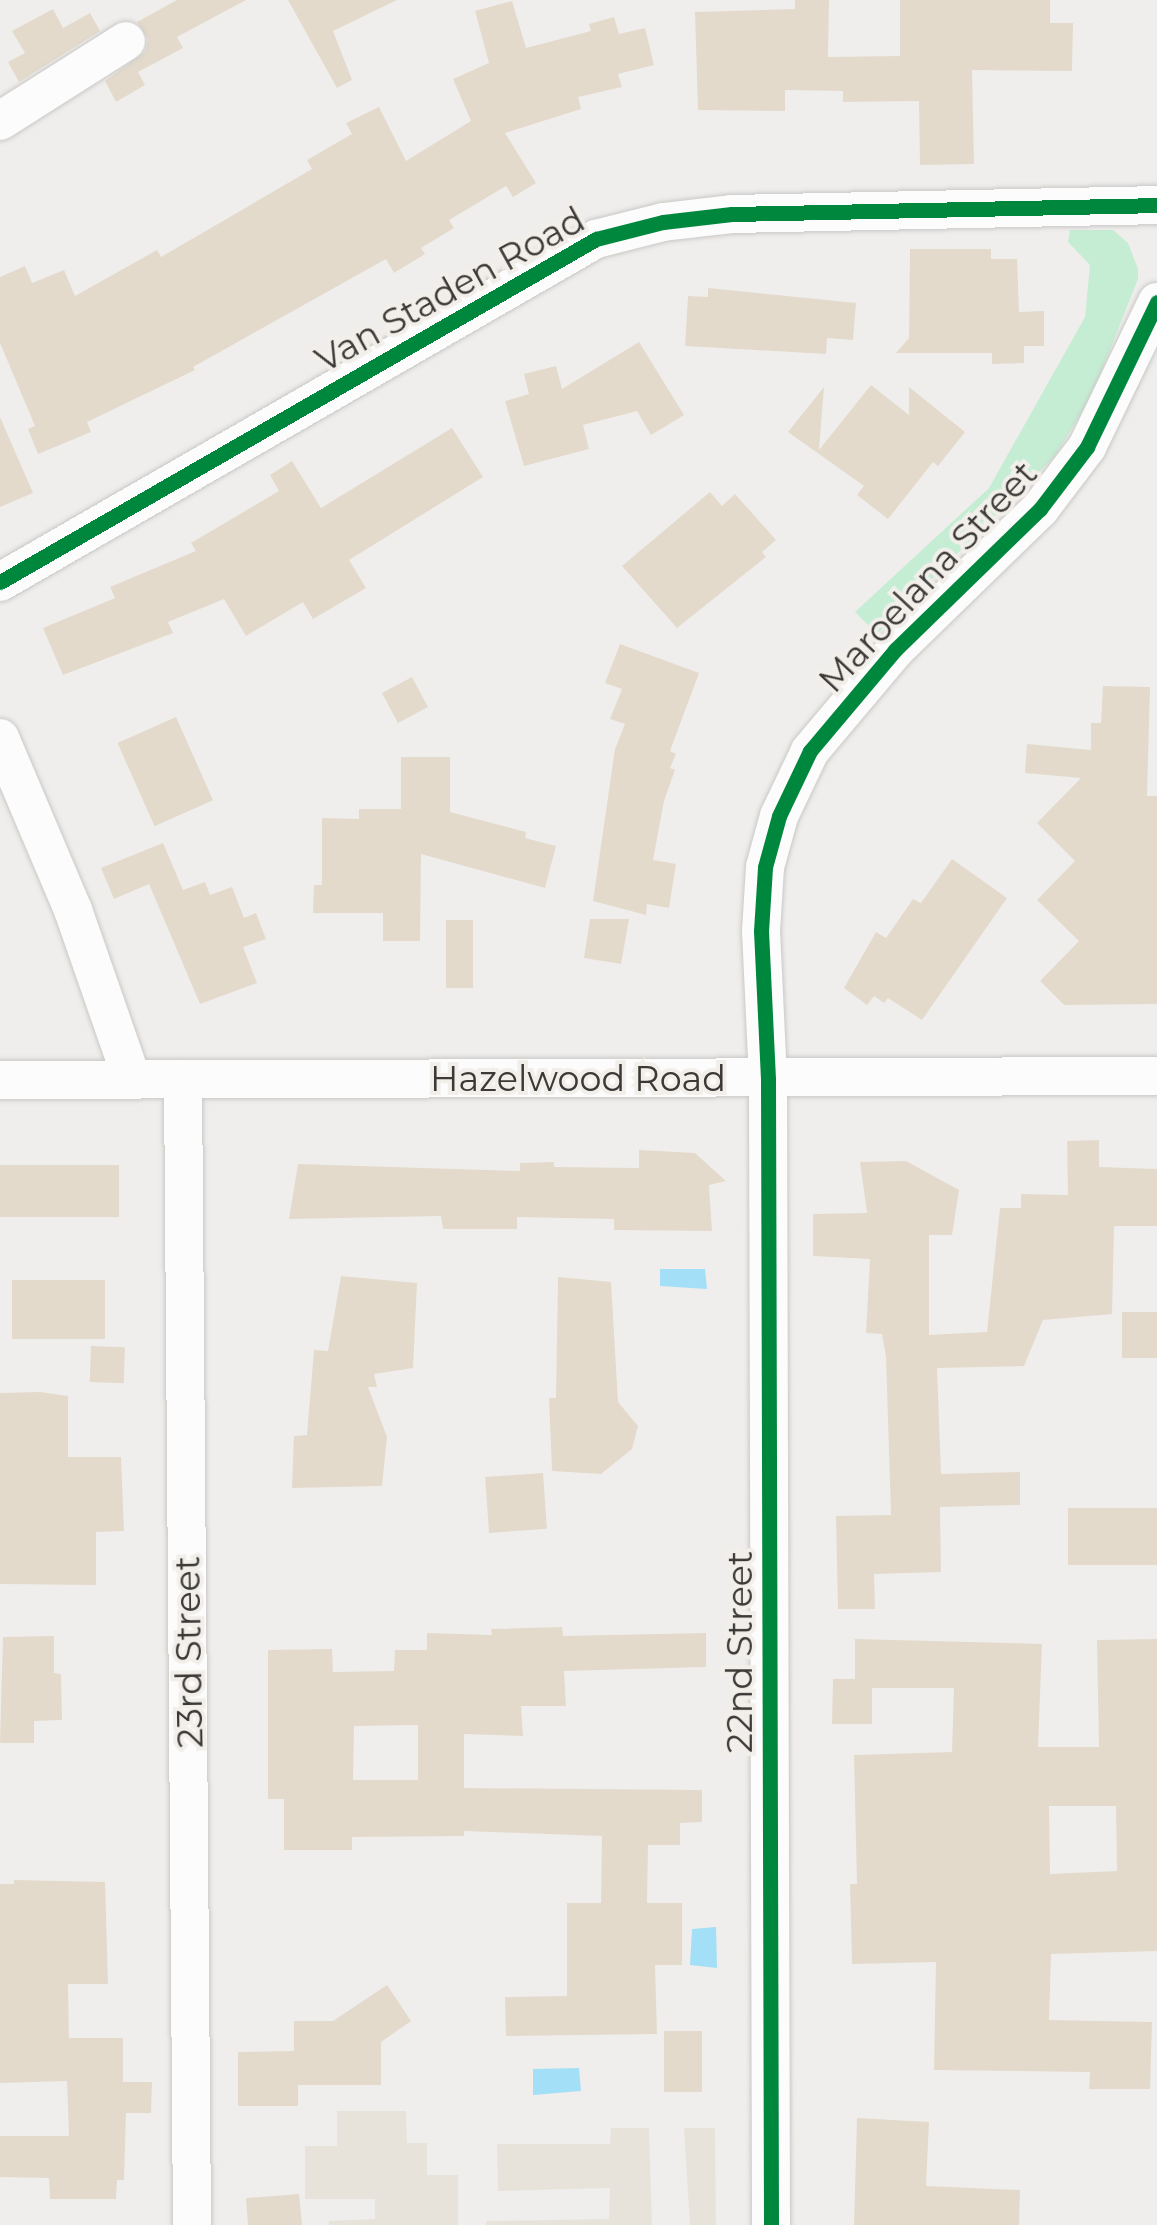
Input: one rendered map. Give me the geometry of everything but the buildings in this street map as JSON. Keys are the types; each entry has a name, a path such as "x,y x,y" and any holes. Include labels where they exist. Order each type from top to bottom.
{"street":[{"path":"0,121 126,42"},
{"name":"Van Staden Road","path":"0,582 596,239 663,222 732,214 1157,206"},
{"name":"Maroelana Street","path":"768,1079 761,931 764,866 779,816 810,750 895,650 1040,510 1087,446 1157,302"},
{"path":"0,738 100,980 132,1078"},
{"name":"Hazelwood Road","path":"0,1080 1157,1076"},
{"name":"22nd Street","path":"768,1079 772,2225"},
{"name":"23rd Street","path":"183,1080 192,2225"}],"shaded area":[{"path":"337,2111 406,2111 407,2143 427,2143 427,2175 458,2175 458,2225 329,2225 329,2221 375,2219 375,2199 305,2199 305,2146 337,2146"},
{"path":"611,2128 649,2128 652,2225 486,2225 486,2221 609,2219 610,2188 498,2191 497,2144 610,2144"},
{"path":"684,2128 715,2128 716,2225 690,2225"}],"green space":[{"path":"1070,230 1113,230 1128,243 1138,269 1138,279 1092,395 1055,456 877,634 855,612 989,488 1085,317 1090,265 1068,242"}],"water":[{"path":"660,1269 705,1269 707,1289 660,1286"},
{"path":"716,1927 717,1968 690,1965 692,1929"},
{"path":"579,2068 581,2091 533,2095 533,2069"}],"cycle path":[{"path":"0,582 596,239 663,222 732,214 1157,205"},
{"path":"771,2225 768,1079 761,931 765,867 779,816 810,751 895,650 1040,509 1087,447 1157,302"}]}
